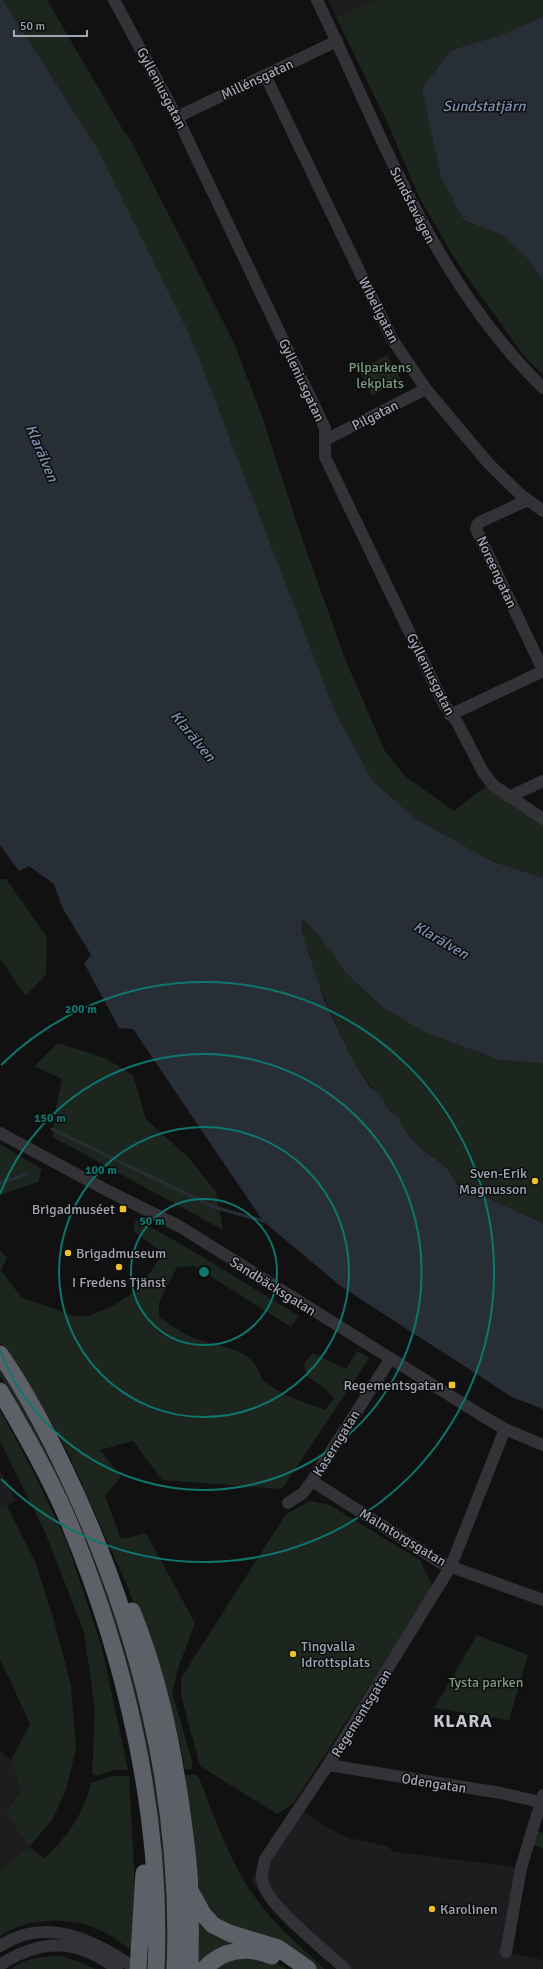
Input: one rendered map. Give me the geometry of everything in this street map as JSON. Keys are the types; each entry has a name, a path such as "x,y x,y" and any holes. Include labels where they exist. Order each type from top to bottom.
{"highway":[{"path":"0,1354 48,1434 99,1547 128,1602 146,1645 167,1718 186,1841 190,1890 190,1969"},
{"path":"0,1391 31,1444 68,1519 92,1581 124,1684 134,1730 148,1815 155,1899 156,1969"},
{"path":"99,1547 121,1608 141,1676 160,1765 172,1852 175,1906 175,1969"},
{"path":"137,1969 148,1815"},
{"path":"190,1890 203,1914 213,1925 229,1933 273,1946 288,1954 308,1969"},
{"path":"204,1969 226,1953 244,1950 265,1954 278,1959 293,1969"}],"street":[{"name":"Gylleniusgatan","path":"114,0 177,116 325,428 325,457 450,715 457,722 483,772 493,786 543,819"},
{"name":"Sundstavägen","path":"317,0 398,177 438,253 462,291 497,340 543,388"},
{"name":"Millénsgatan","path":"177,116 337,41"},
{"name":"Wibeligatan","path":"264,75 392,339 426,390 489,464 528,500 543,511"},
{"name":"Pilgatan","path":"325,440 426,390"},
{"name":"Noreengatan","path":"528,500 480,522 476,529 543,670"},
{"path":"450,715 543,670"},
{"path":"509,797 543,781"},
{"name":"Sandbäcksgatan","path":"0,1132 108,1191 179,1226 304,1305 505,1428 543,1445"},
{"name":"Kaserngatan","path":"288,1503 303,1493 312,1481 391,1358"},
{"name":"Regementsgatan","path":"345,1969 280,1909 264,1888 261,1875 265,1860 328,1765 451,1566 505,1428"},
{"name":"Malmtorgsgatan","path":"312,1481 423,1552 451,1566 543,1600"},
{"name":"Odengatan","path":"328,1765 501,1794 542,1798"},
{"path":"506,1952 521,1868 542,1798"},
{"path":"0,1946 6,1942 27,1935 54,1932 76,1936 92,1942 115,1963"},
{"path":"0,1965 17,1954 33,1948 54,1945 74,1948 115,1963 137,1969"}],"shaded area":[{"path":"328,0 375,0 336,17"},
{"path":"0,1470 16,1500 7,1506 0,1506"},
{"path":"0,1750 11,1760 21,1789 5,1812 29,1847 0,1870"},
{"path":"299,1808 325,1826 349,1838 387,1846 394,1852 521,1868 506,1952 543,1960 543,1969 338,1969 278,1914 251,1881 258,1865"}],"green space":[{"path":"3,0 47,0 123,130 130,139 221,317 233,341 262,416 297,524 345,659 385,751 406,777 454,811 486,786 521,812 543,819 543,878 494,862 416,819 373,781 335,712 97,148"},
{"path":"375,0 543,0 543,17 498,36 451,50 422,88 464,220 504,236 530,261 543,281 543,375 524,356 458,264 419,197 388,124 336,17"},
{"name":"Pilparkens lekplats","path":"387,355 401,380 372,395 359,370"},
{"path":"0,879 6,879 47,937 46,974 26,996 0,959"},
{"path":"304,920 321,938 327,948 330,948 334,953 336,960 346,973 383,1008 426,1033 500,1060 543,1063 543,1223 456,1184 446,1166 417,1144 400,1123 400,1118 385,1107 352,1059 316,979 309,952 303,937 302,921"},
{"path":"58,1043 105,1058 133,1075 146,1119 189,1158 216,1192 223,1230 53,1137 55,1112 62,1079 34,1066"},
{"path":"0,1144 42,1169 38,1182 0,1195"},
{"path":"136,1219 188,1248 299,1316 291,1327 194,1266 177,1267 159,1303 159,1317 190,1336 235,1350 244,1355 252,1361 258,1369 262,1380 285,1395 325,1410 334,1398 325,1389 307,1376 304,1364 313,1353 346,1369 357,1351 369,1358 282,1489 162,1480 133,1441 100,1450 121,1477 105,1496 121,1539 146,1533 195,1623 179,1666 172,1692 192,1761 192,1769 185,1769 176,1728 154,1659 128,1588 70,1457 46,1413 0,1342 0,1250 7,1258 1,1270 21,1297 74,1316 89,1316 113,1306 139,1289 163,1253 133,1231"},
{"path":"0,1364 10,1378 80,1513 137,1682 159,1806 166,1874 167,1969 162,1969 131,1687 27,1421 0,1376"},
{"path":"0,1410 33,1471 66,1540 102,1648 128,1770 115,1770 96,1776 92,1774 95,1710 84,1632 45,1532 0,1441"},
{"name":"Tingvalla Idrottsplats","path":"310,1501 330,1505 420,1560 433,1587 293,1804 277,1814 200,1766 181,1695 181,1678 286,1514"},
{"path":"0,1506 7,1506 35,1561 54,1621 71,1685 76,1749 66,1790 52,1820 29,1847 5,1812 21,1790 11,1760 30,1724 0,1659"},
{"name":"Tysta parken","path":"477,1635 528,1655 509,1720 434,1708"},
{"path":"185,1775 195,1775 199,1778 212,1813 227,1846 243,1879 253,1894 278,1925 325,1969 314,1969 216,1919 203,1901 199,1888"},
{"path":"112,1776 129,1776 135,1886 134,1952 100,1930 83,1924 71,1922 46,1921 34,1923 11,1930 0,1936 0,1870 29,1847 44,1858 60,1842 74,1824 84,1805 91,1783"},
{"path":"531,1830 543,1833 543,1848 530,1845"},
{"path":"196,1917 262,1944 195,1969"},
{"path":"241,1954 276,1963 286,1969 211,1969"},
{"path":"60,1956 81,1962 95,1969 11,1969 22,1962 34,1958"}],"water":[{"name":"Klarälven","path":"0,0 3,0 97,148 191,338 335,712 373,781 416,819 494,862 543,878 543,1063 500,1060 426,1033 383,1008 346,973 336,960 334,953 330,948 327,948 321,938 304,920 302,921 302,932 323,997 352,1059 370,1087 384,1099 385,1107 400,1118 400,1123 409,1136 450,1171 456,1184 543,1223 543,1409 512,1397 339,1285 263,1221 133,1029 119,1028 84,963 91,955 62,907 54,884 29,866 19,871 0,845"},
{"name":"Sundstatjärn","path":"543,17 543,281 530,261 504,236 464,220 441,177 422,88 451,50 498,36"}],"waterway":[{"path":"52,1129 214,1207 267,1222"},
{"path":"0,1183 27,1174"}],"place":[{"name":"Sven-Erik Magnusson","path":"535,1181"},
{"name":"Brigadmuséet","path":"123,1209"},
{"name":"Brigadmuseum","path":"68,1253"},
{"name":"I Fredens Tjänst","path":"119,1267"},
{"name":"Regementsgatan","path":"452,1385"},
{"name":"Tingvalla Idrottsplats","path":"293,1654"},
{"name":"Karolinen","path":"432,1909"}],"district":[{"name":"KLARA","path":"463,1721"}]}
